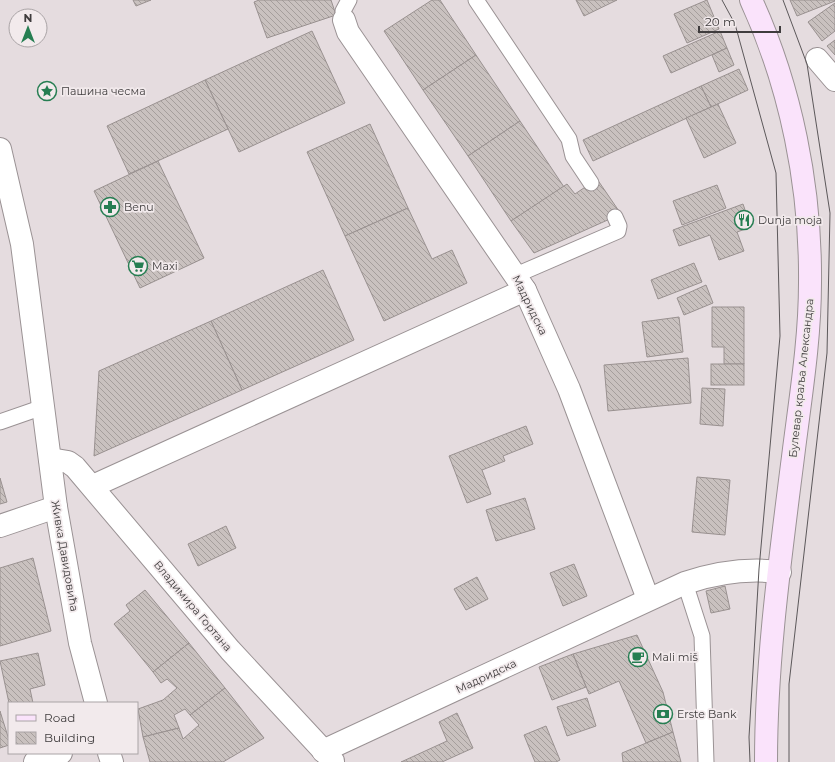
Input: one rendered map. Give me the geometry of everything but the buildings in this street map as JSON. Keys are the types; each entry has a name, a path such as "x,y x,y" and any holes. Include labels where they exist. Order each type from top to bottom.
{"main road":[{"name":"Булевар краља Александра","path":"751,0 771,51 789,110 802,171 809,238 810,284 806,340 768,672 766,762"}],"street":[{"name":"Мадридска","path":"346,10 348,32 520,283 569,389 648,599"},
{"path":"817,59 835,80"},
{"name":"Живка Давидовића","path":"0,149 8,217 30,294 56,507 80,643 96,702"},
{"path":"93,486 520,283"},
{"name":"Владимира Гортана","path":"50,460 68,462 75,467 93,486 230,650 328,756"},
{"path":"0,526 56,507"},
{"name":"Мадридска","path":"328,756 648,599 685,583 714,575 744,571 759,570 780,572"},
{"path":"35,762 58,754"}],"lane":[{"path":"476,0 569,139 573,156 591,183"},
{"path":"520,283 618,230 619,226 615,217"},
{"path":"0,422 43,407"},
{"path":"685,583 702,636 706,714 706,762"}],"tram line":[{"path":"722,0 735,24 776,173 780,336 759,569 749,737 750,762"},
{"path":"783,0 807,64 830,213 827,353 789,684 789,762"}],"place":[{"name":"Пашина чесма","path":"47,91"},
{"name":"Benu","path":"110,207"},
{"name":"Dunja moja","path":"744,220"},
{"name":"Maxi","path":"138,266"},
{"name":"Mali miš","path":"638,657"},
{"name":"Erste Bank","path":"663,714"}]}
